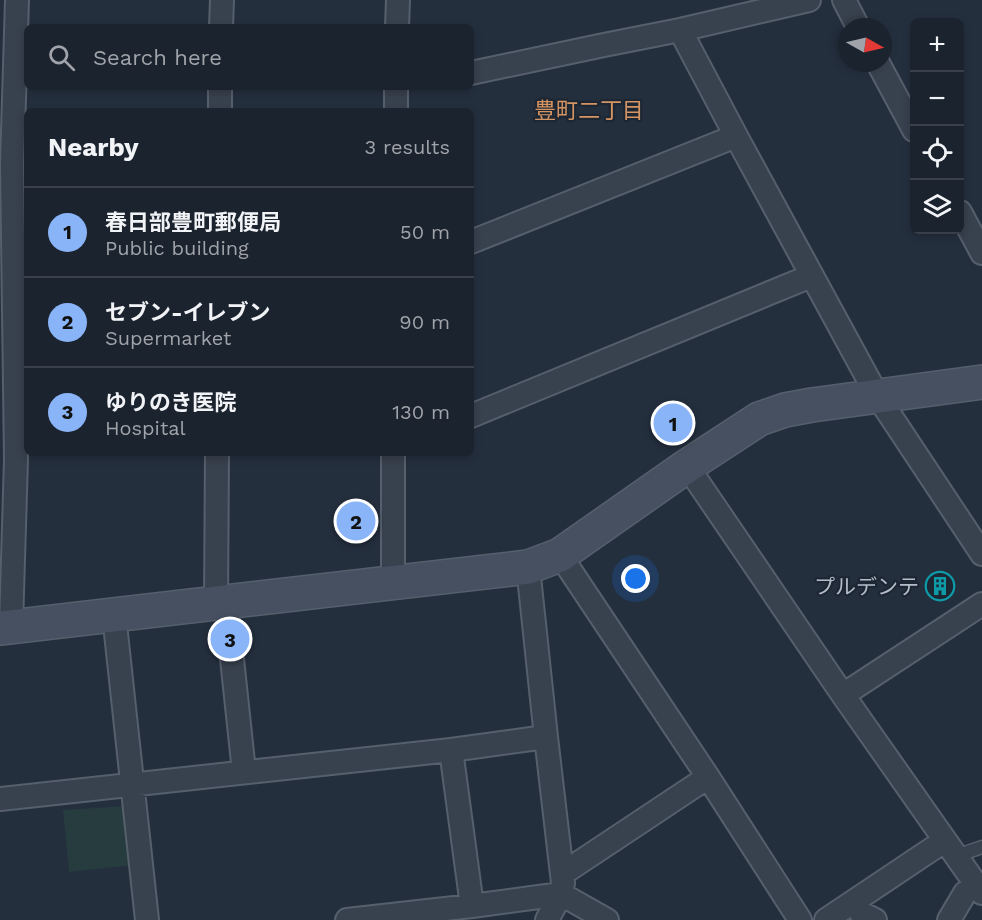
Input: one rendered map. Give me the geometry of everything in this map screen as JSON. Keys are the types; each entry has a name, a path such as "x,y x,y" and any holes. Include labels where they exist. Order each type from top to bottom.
{"street":[{"path":"17,0 6,627 528,567 560,555 687,466 759,419 785,410 982,382"},
{"path":"221,24 222,0"},
{"path":"397,24 398,0"},
{"path":"474,72 680,30 809,0"},
{"path":"844,0 853,18"},
{"path":"680,30 878,397 982,554"},
{"path":"883,72 913,126"},
{"path":"220,90 220,108"},
{"path":"474,242 736,136"},
{"path":"964,219 982,253"},
{"path":"474,415 811,276"},
{"path":"217,456 221,603 244,772"},
{"path":"393,456 393,584"},
{"path":"687,466 979,889 965,893 949,920"},
{"path":"560,555 800,920"},
{"path":"528,567 562,883 607,920"},
{"path":"843,695 982,604"},
{"path":"114,615 147,920"},
{"path":"0,799 546,738"},
{"path":"450,750 472,906"},
{"path":"547,920 568,870 708,777"},
{"path":"826,920 853,902 950,848"},
{"path":"347,920 472,906 562,883"},
{"path":"853,902 861,913 875,920"}],"lane":[{"path":"950,848 982,847"}],"green space":[{"path":"127,806 133,865 69,872 63,810"}],"place":[{"name":"春日部豊町郵便局","path":"673,423"},
{"name":"セブン-イレブン","path":"356,521"},
{"name":"プルデンテ","path":"940,586"},
{"name":"ゆりのき医院","path":"230,639"}],"district":[{"name":"豊町二丁目","path":"589,110"}]}
